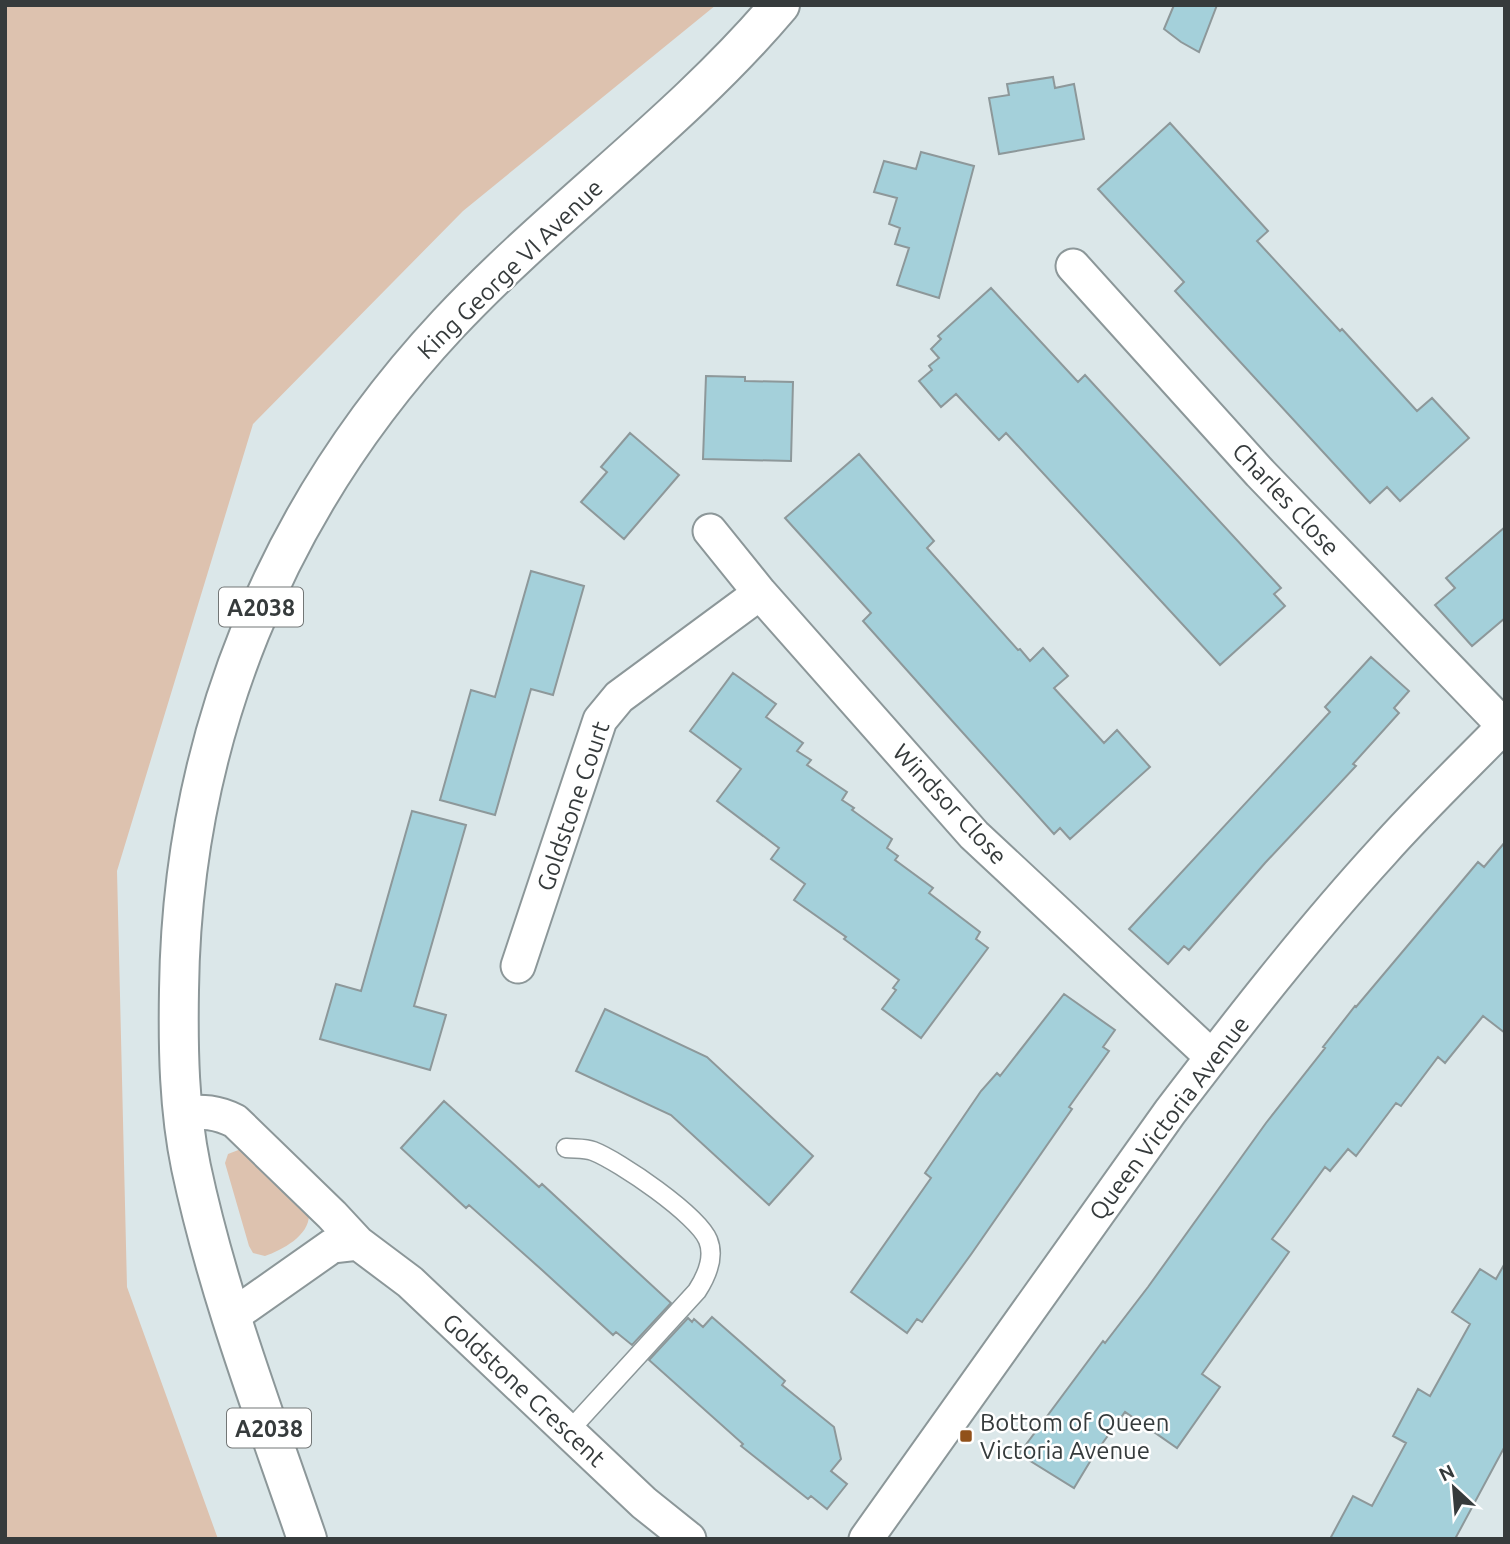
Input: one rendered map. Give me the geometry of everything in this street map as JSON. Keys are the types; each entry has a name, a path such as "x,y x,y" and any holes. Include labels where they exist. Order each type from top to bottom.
{"main road":[{"name":"King George VI Avenue","path":"307,1539 216,1270 191,1165 183,1113 178,1033 181,909 190,841 204,774 244,645 291,541 322,488 376,410 447,324 674,116 780,5"}],"street":[{"name":"Charles Close","path":"1073,266 1260,473 1504,726"},
{"name":"Windsor Close","path":"710,531 760,593 974,835 1212,1057"},
{"name":"Goldstone Court","path":"518,965 600,720 632,686 760,593"},
{"name":"Queen Victoria Avenue","path":"866,1539 1154,1134 1271,981 1382,851 1504,726"},
{"name":"Goldstone Crescent","path":"183,1113 205,1111 222,1114 235,1121 358,1243 410,1282 644,1503 689,1539"},
{"path":"231,1317 332,1246 358,1243"}],"lane":[{"path":"566,1148 591,1150 639,1177 703,1232 710,1249 706,1278 697,1291 568,1432"}],"shaded area":[{"path":"5,5 716,5 463,211 253,424 117,871 127,1287 218,1539 5,1539"},
{"path":"241,1149 309,1215 308,1223 300,1236 265,1256 253,1253 249,1246 225,1163 228,1154"}],"building":[{"path":"1174,5 1217,5 1199,52 1164,29"},
{"path":"1053,77 1055,88 1074,84 1084,139 999,154 989,98 1009,95 1007,84"},
{"path":"1170,123 1268,231 1257,241 1340,331 1342,329 1417,411 1432,398 1469,438 1400,501 1387,487 1370,503 1175,291 1184,282 1098,189"},
{"path":"921,152 974,166 939,298 897,285 909,248 895,244 900,228 889,224 897,198 874,192 884,161 916,169"},
{"path":"991,288 1078,382 1085,375 1281,588 1274,594 1285,606 1220,665 1006,433 999,440 956,394 941,407 919,381 932,370 929,366 939,358 931,349 941,339 938,336"},
{"path":"706,376 745,377 745,381 793,382 791,461 703,459"},
{"path":"630,433 679,475 624,539 581,502 607,472 601,467"},
{"path":"859,454 934,541 927,548 1018,650 1030,661 1043,648 1068,676 1054,688 1104,743 1117,730 1150,767 1070,839 1060,828 1054,834 863,621 871,613 785,518"},
{"path":"1505,527 1505,618 1472,646 1435,605 1455,588 1446,578"},
{"path":"531,571 584,586 553,695 531,689 495,815 440,800 471,690 495,697"},
{"path":"1371,657 1409,691 1394,708 1399,713 1353,764 1356,766 1265,863 1189,950 1184,946 1168,964 1129,929 1330,712 1325,707"},
{"path":"733,673 776,704 766,717 803,743 797,751 811,760 807,765 847,792 842,800 892,839 887,848 898,856 895,860 933,888 929,893 980,932 976,939 988,948 921,1038 882,1009 896,990 893,988 899,980 794,900 805,884 771,859 779,848 717,801 741,769 690,731"},
{"path":"412,811 466,825 414,1006 446,1015 430,1070 320,1039 336,984 361,991"},
{"path":"1505,842 1505,1033 1483,1016 1445,1063 1438,1057 1401,1106 1396,1103 1356,1156 1348,1149 1330,1171 1325,1167 1272,1239 1289,1252 1202,1374 1220,1387 1177,1448 1125,1412 1074,1488 1019,1454 1103,1341 1105,1343 1148,1287 1266,1123 1355,1006 1478,862 1484,867"},
{"path":"1064,994 1115,1030 1103,1047 1109,1051 972,1253 922,1322 917,1319 907,1333 851,1292 931,1178 925,1173 981,1091 997,1073 1000,1076"},
{"path":"605,1009 707,1057 813,1156 769,1205 671,1115 576,1071"},
{"path":"444,1101 539,1187 542,1184 671,1303 632,1345 616,1332 613,1335 469,1205 466,1208 401,1148"},
{"path":"1505,1263 1505,1446 1455,1539 1330,1539 1353,1496 1372,1506 1406,1443 1393,1436 1418,1389 1430,1396 1470,1324 1452,1312 1480,1269 1496,1279"},
{"path":"712,1317 785,1381 782,1385 834,1427 841,1459 831,1471 847,1484 827,1509 811,1496 808,1499 741,1446 743,1444 649,1360 688,1318 692,1322 694,1319 703,1327"}],"place":[{"name":"Bottom of Queen Victoria Avenue","path":"966,1436"}]}
